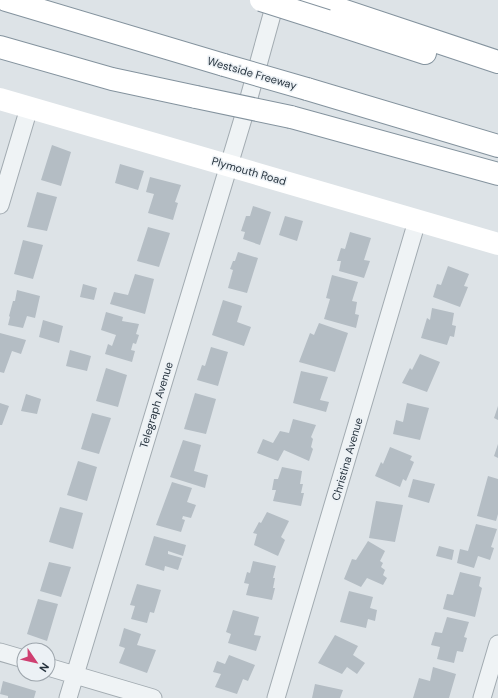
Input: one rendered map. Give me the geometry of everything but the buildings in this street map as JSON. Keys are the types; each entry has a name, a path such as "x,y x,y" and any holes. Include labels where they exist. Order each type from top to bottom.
{"main road":[{"name":"Westside Freeway","path":"6,0 498,146"},
{"path":"261,0 323,9 498,62"},
{"path":"323,9 498,77"},
{"path":"0,47 112,80 291,117 498,174"},
{"name":"Plymouth Road","path":"0,99 498,244"}],"street":[{"name":"Telegraph Avenue","path":"68,698 245,112 276,0"},
{"path":"0,204 29,108"},
{"name":"Christina Avenue","path":"276,698 417,220"},
{"path":"482,698 498,644"},
{"path":"0,652 16,657"},
{"path":"56,669 153,698"}]}
